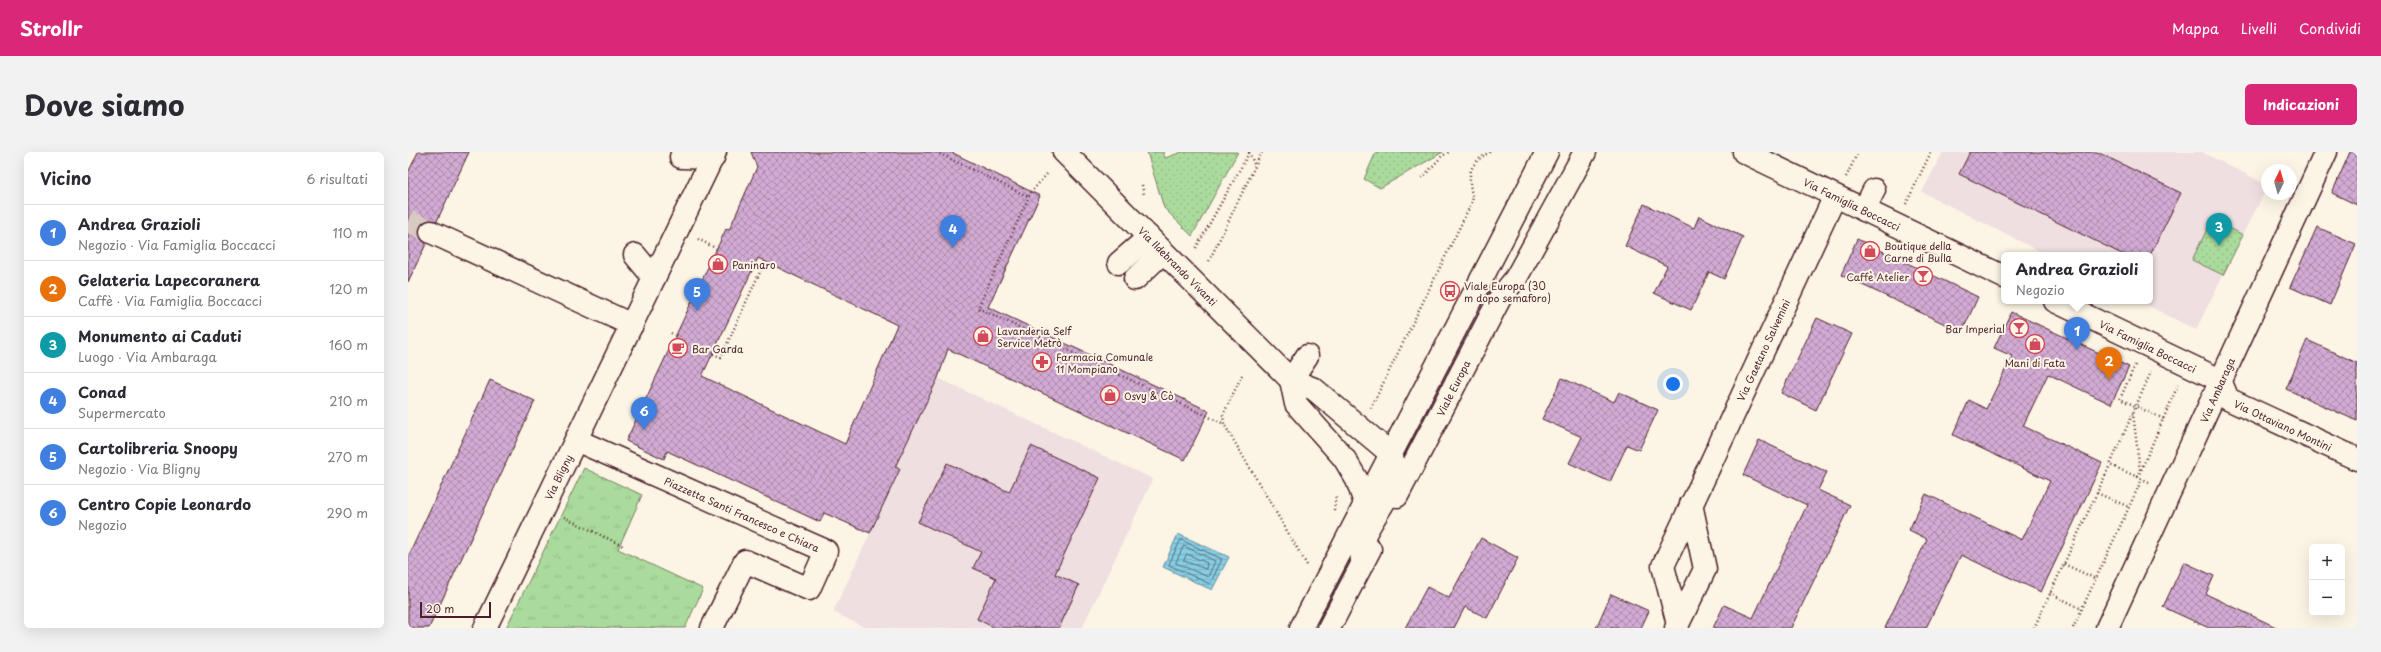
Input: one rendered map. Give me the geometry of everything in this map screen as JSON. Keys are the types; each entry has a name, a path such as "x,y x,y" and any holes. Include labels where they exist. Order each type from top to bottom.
{"street":[{"name":"Via Ildebrando Vivanti","path":"1064,152 1291,380 1314,389 1390,453"},
{"path":"1301,628 1546,152"},
{"name":"Viale Europa","path":"1329,628 1500,298 1516,278 1585,152"},
{"name":"Via Famiglia Boccacci","path":"1744,152 2001,276"},
{"name":"Via Ambaraga","path":"2107,628 2326,152"},
{"name":"Via Bligny","path":"485,628 714,155 681,157"},
{"path":"1864,210 1874,190"},
{"name":"Via Gaetano Salvemini","path":"1677,626 1663,566 1835,196"},
{"path":"431,232 632,325"},
{"path":"1119,263 1156,244"},
{"path":"1135,279 1156,244"},
{"path":"635,255 654,278"},
{"name":"Via Famiglia Boccacci","path":"2061,304 2220,380"},
{"path":"1307,356 1291,380 1296,404 1344,458 1357,480 1365,503"},
{"name":"Via Ottaviano Montini","path":"2220,380 2228,399 2357,460"},
{"name":"Piazzetta Santi Francesco e Chiara","path":"576,440 826,550 808,589 745,561 712,628"},
{"path":"1362,563 1362,542 1395,480 1395,462 1390,453"},
{"name":"Via Gaetano Salvemini","path":"1677,626 1705,569 1691,504"}],"path":[{"path":"936,152 1029,197"},
{"path":"1209,261 1262,152"},
{"path":"1422,178 1442,156 1449,152"},
{"path":"1369,411 1473,200 1469,176 1473,164 1490,152"},
{"path":"1841,175 1846,177 1858,152"},
{"path":"1905,205 1931,152"},
{"path":"1249,153 1255,166"},
{"path":"1196,248 1249,153"},
{"path":"1047,174 1031,192 978,308 1224,424"},
{"path":"1142,185 1144,194"},
{"path":"713,354 721,357 764,261"},
{"path":"754,267 761,270"},
{"path":"671,333 676,336"},
{"path":"2137,361 2120,398 2164,419"},
{"path":"2034,628 2110,465 2152,368"},
{"path":"1242,376 1223,415 1224,424 1307,565"},
{"path":"2138,477 2179,381"},
{"path":"2133,412 2140,472"},
{"path":"2110,465 2171,491"},
{"path":"2073,628 2142,478"},
{"path":"2097,493 2129,507"},
{"path":"557,514 623,546"},
{"path":"2064,564 2096,579"},
{"path":"2050,593 2082,609"}],"shaded area":[{"path":"1943,152 2202,152 2261,182 2261,200 2243,235 2212,220 2192,260 2223,275 2196,330 2145,304 2153,304 2153,252 2041,252 1922,192"},
{"path":"938,378 1153,479 1082,628 866,628 833,612 900,470 895,467"}],"green space":[{"path":"1147,152 1163,152 1165,158 1182,152 1238,152 1192,236 1164,208"},
{"path":"1376,152 1443,152 1380,188 1364,179"},
{"path":"2212,219 2243,235 2223,275 2192,260"},
{"path":"584,468 642,495 618,549 703,589 685,628 506,628"}],"water":[{"path":"1178,534 1229,557 1212,590 1163,567"}],"building":[{"path":"418,152 469,152 437,221 429,220 420,226 419,234 426,244 408,282 408,173"},
{"path":"751,152 951,152 1040,196 988,307 1209,411 1185,460 948,349 938,378 895,467 900,469 870,533 824,513 820,522 667,451 664,459 626,441 726,229 729,230 757,167","holes":["758,258 897,325 845,444 702,376"]},
{"path":"1970,152 2097,152 2181,193 2152,252 2118,252 1959,174"},
{"path":"2350,152 2357,152 2357,205 2332,193"},
{"path":"1644,204 1694,228 1699,216 1743,237 1724,279 1709,272 1691,310 1654,293 1667,266 1625,246"},
{"path":"2317,227 2356,244 2330,305 2290,287"},
{"path":"1857,239 1978,297 1962,332 1841,275"},
{"path":"2011,312 2129,367 2111,404 2048,374 2023,426 2102,463 2041,592 1961,555 1926,628 1885,628 1927,539 1909,530 1926,494 2022,540 2050,481 1953,435 1969,400 1986,409 2012,356 1994,348"},
{"path":"1817,318 1852,334 1816,410 1781,393"},
{"path":"2307,340 2357,363 2357,421 2286,389"},
{"path":"1562,378 1614,402 1619,392 1658,410 1639,450 1627,445 1610,482 1569,463 1582,437 1542,419"},
{"path":"490,380 535,401 429,628 408,628 408,557"},
{"path":"1759,440 1827,472 1818,490 1850,505 1791,628 1713,628 1724,605 1753,618 1807,505 1743,475"},
{"path":"1031,446 1100,478 1055,574 1079,585 1059,628 995,628 977,619 996,578 973,568 981,552 918,522 947,463 1009,492"},
{"path":"1481,538 1518,558 1487,618 1465,607 1454,628 1405,628 1427,587 1449,598"},
{"path":"2184,562 2214,576 2206,594 2278,628 2209,628 2163,607"},
{"path":"1611,594 1649,611 1641,628 1596,628"}],"tunnel":[{"path":"408,221 431,232"}],"place":[{"name":"Monumento ai Caduti","path":"2219,246"},
{"name":"Conad","path":"953,248"},
{"name":"Boutique della Carne di Bulla","path":"1870,251"},
{"name":"Paninaro","path":"718,264"},
{"name":"Caffè Atelier","path":"1923,276"},
{"name":"Viale Europa (30 m dopo semaforo)","path":"1450,291"},
{"name":"Cartolibreria Snoopy","path":"697,311"},
{"name":"Bar Imperial","path":"2019,328"},
{"name":"Lavanderia Self Service Metrò","path":"983,336"},
{"name":"Mani di Fata","path":"2035,344"},
{"name":"Bar Garda","path":"678,348"},
{"name":"Andrea Grazioli","path":"2077,350"},
{"name":"Farmacia Comunale 11 Mompiano","path":"1042,362"},
{"name":"Gelateria Lapecoranera","path":"2109,380"},
{"name":"Osvy & Cò","path":"1110,395"},
{"name":"Centro Copie Leonardo","path":"644,430"}]}
